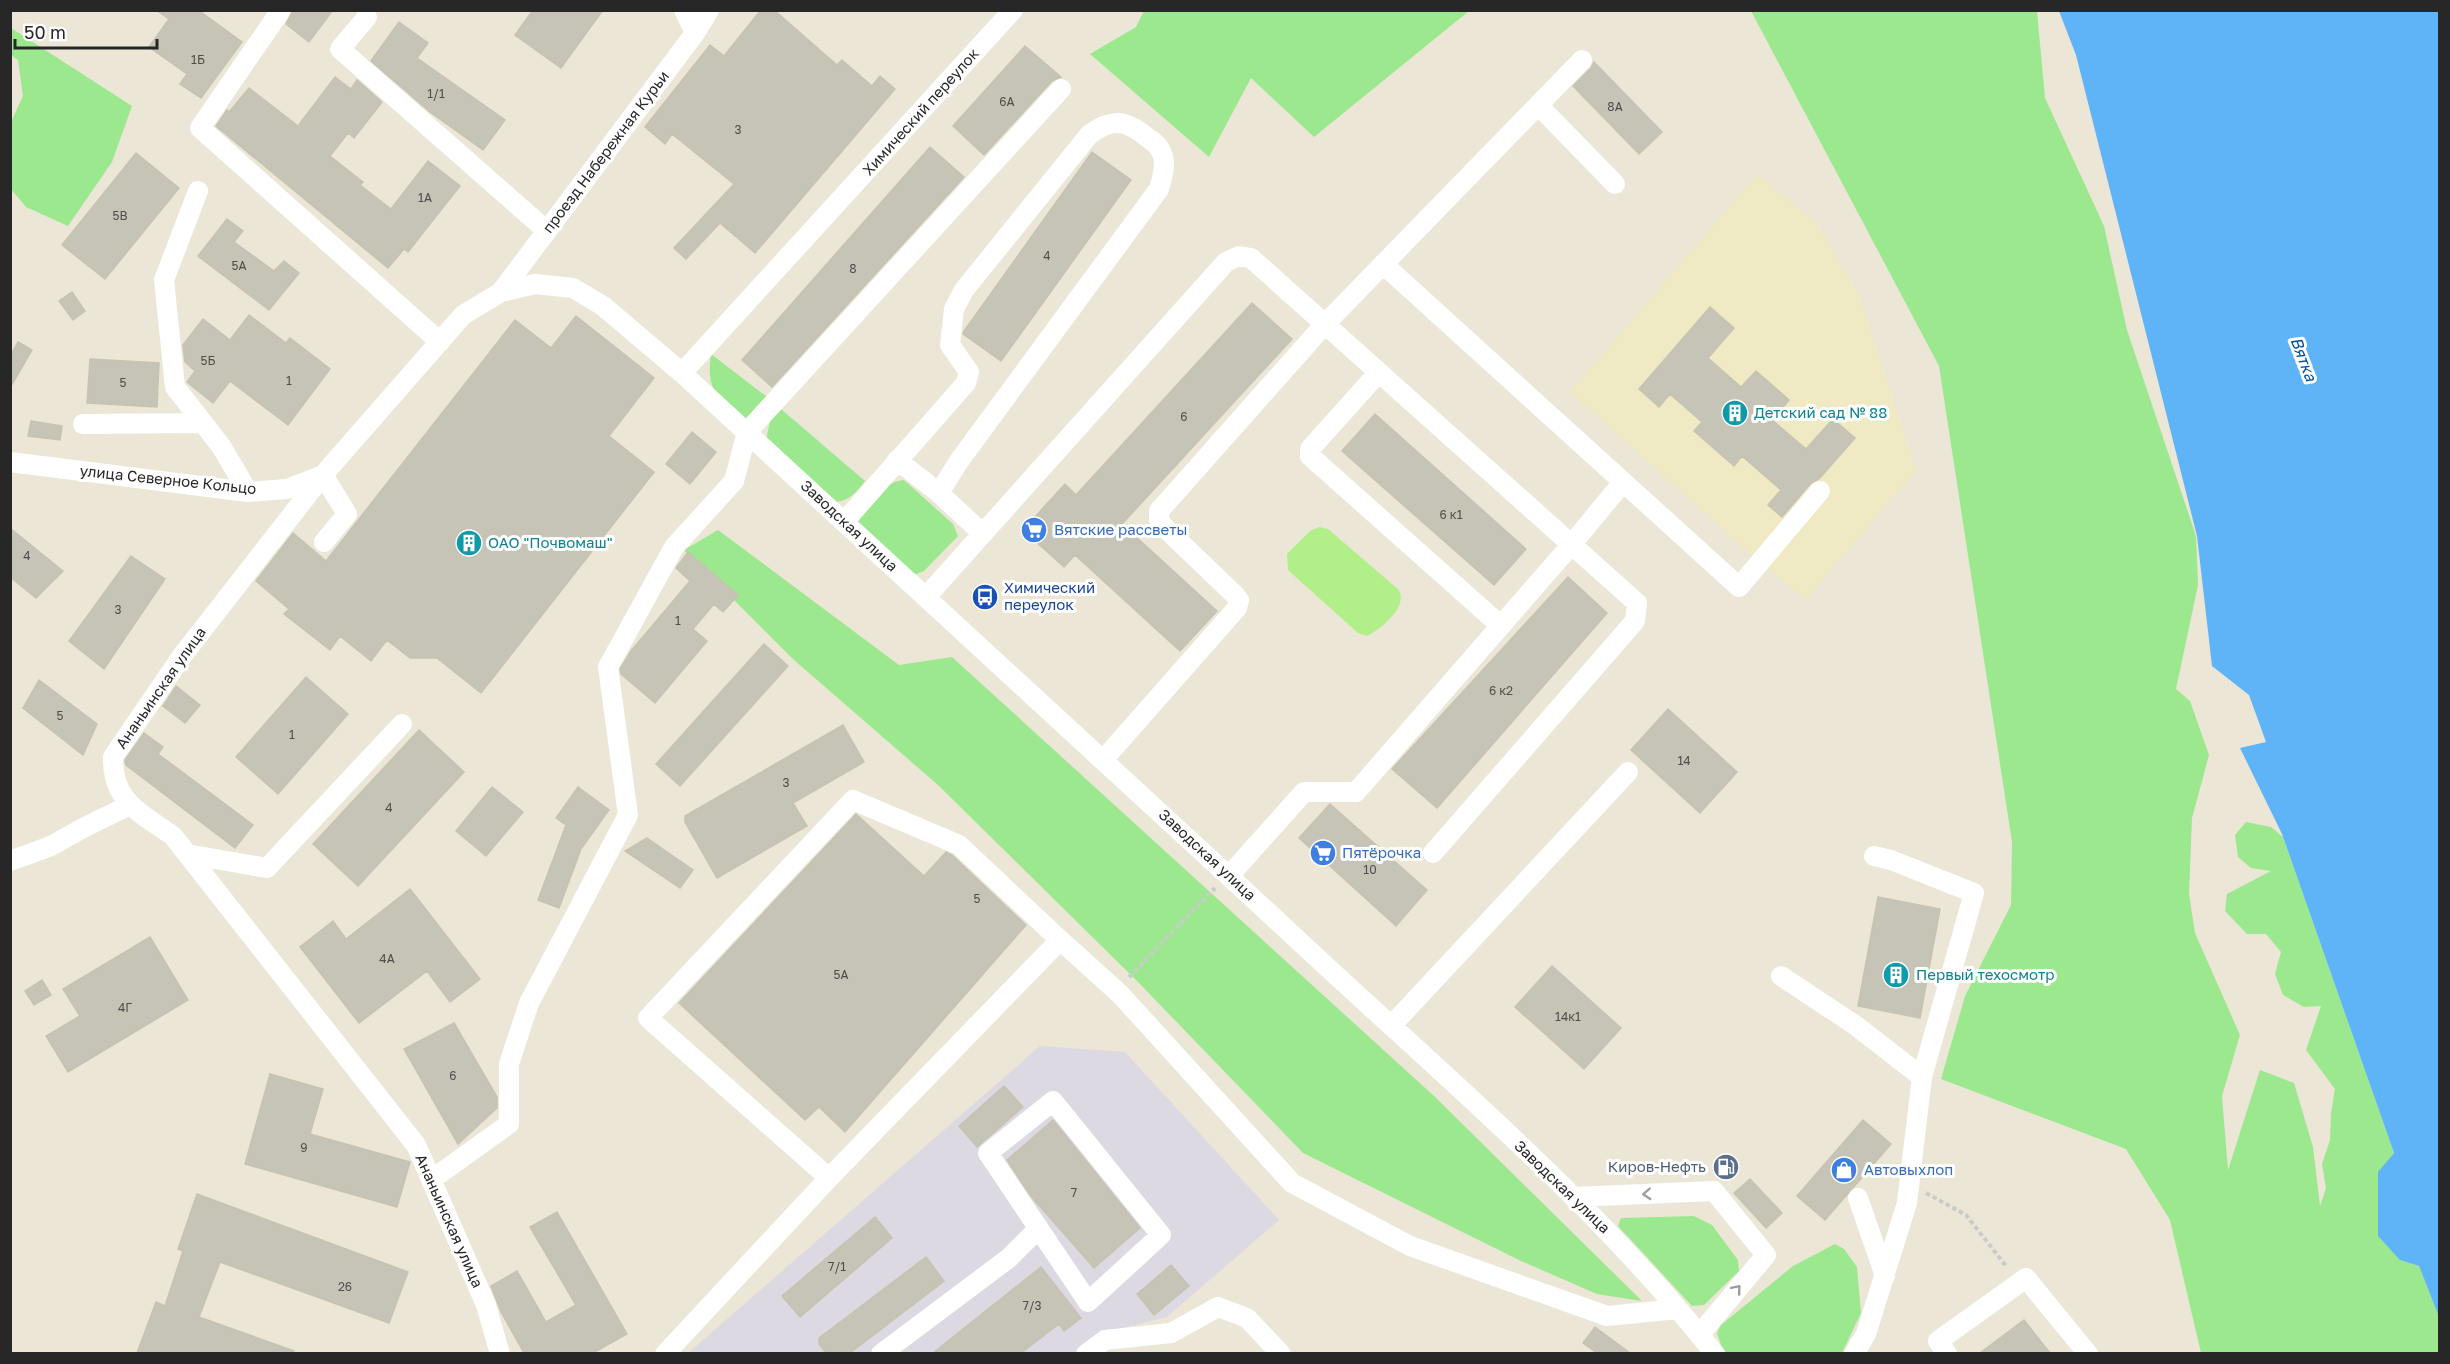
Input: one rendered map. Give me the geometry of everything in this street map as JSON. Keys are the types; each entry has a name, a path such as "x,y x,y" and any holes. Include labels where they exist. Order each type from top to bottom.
{"street":[{"path":"281,10 200,128 440,342"},
{"path":"684,10 695,33"},
{"name":"проезд Набережная Курьи","path":"501,292 695,33 709,10"},
{"name":"Химический переулок","path":"682,373 1013,10"},
{"path":"367,17 340,49 547,231"},
{"path":"1103,760 1237,608 1239,600 1164,527 1159,520 1159,511 1324,325 1582,60"},
{"path":"431,1180 509,1124 509,1064 529,1003 628,815 608,667 674,547 734,482 747,432 1061,89"},
{"path":"1538,105 1615,184"},
{"path":"844,522 966,383 969,372 950,345 954,309 964,290 1089,135 1102,125 1119,122 1136,128 1159,146 1164,165 1159,189 966,451 939,493"},
{"path":"198,191 164,280 175,387 221,446 248,492"},
{"path":"926,597 1226,262 1239,255 1251,258 1637,603 1635,621 1432,853"},
{"path":"1383,264 1739,587 1820,491"},
{"name":"Ананьинская улица","path":"500,1353 486,1305 416,1145 173,836 130,805 119,793 113,773 113,757 182,656 323,475 464,315 501,292 535,284 573,288 603,306 682,373"},
{"path":"1379,372 1310,449 1310,456 1500,625"},
{"name":"Заводская улица","path":"682,373 1103,760 1224,880 1391,1026 1573,1197 1645,1270 1715,1353"},
{"path":"83,424 203,423"},
{"path":"897,460 939,493 983,534"},
{"name":"улица Северное Кольцо","path":"10,462 248,492 287,489 323,475"},
{"path":"323,475 347,514 324,542"},
{"path":"1224,880 1304,792 1356,792 1572,544 1623,482"},
{"path":"187,854 267,868 402,724"},
{"path":"1391,1026 1628,772"},
{"path":"828,1178 648,1018 853,800 959,845 1116,990 1292,1183 1410,1246 1607,1316 1678,1309"},
{"path":"10,861 51,846 130,805"},
{"path":"1854,1353 1866,1334 1907,1203 1922,1077 1974,893 1891,860 1874,856"},
{"path":"665,1353 828,1178 1060,940"},
{"path":"1781,976 1856,1025 1922,1077"},
{"path":"1053,1101 1161,1235 1088,1302 1037,1230 988,1153 1053,1101"},
{"path":"1573,1197 1714,1191 1766,1255 1700,1334"},
{"path":"1858,1198 1885,1276"},
{"path":"880,1353 1009,1258 1037,1230"},
{"path":"1947,1353 1938,1341 2026,1278 2088,1353"},
{"path":"1086,1353 1105,1340 1171,1333 1218,1307 1247,1318 1281,1353"}],"path":[{"path":"1116,990 1224,880"},
{"path":"1910,1184 1966,1215 2006,1266"}],"shaded area":[{"path":"1757,174 1818,224 1860,298 1916,471 1805,600 1758,561 1570,392"},
{"path":"1040,1046 1125,1052 1279,1220 1167,1317 1107,1332 1077,1353 687,1354"}],"green space":[{"path":"1144,10 1469,11 1314,137 1251,78 1209,157 1090,54 1136,27"},
{"path":"1751,11 2037,11 2045,98 2104,226 2127,330 2196,536 2198,585 2176,689 2190,701 2209,755 2192,818 2189,894 2195,933 2240,1035 2222,1096 2228,1170 2260,1070 2294,1083 2313,1147 2320,1206 2326,1188 2322,1164 2330,1140 2335,1089 2306,1050 2321,1006 2304,1007 2283,995 2275,974 2281,952 2266,934 2247,934 2225,911 2227,894 2271,871 2251,868 2238,857 2235,835 2246,822 2271,827 2283,837 2394,1153 2378,1173 2400,1260 2419,1266 2439,1317 2439,1353 2201,1353 2170,1220 2126,1149 1941,1079 1965,996 2011,905 2012,842 1939,366"},
{"path":"11,28 132,106 112,162 68,226 26,207 11,189 11,122 23,96 18,60 11,55"},
{"path":"711,354 771,400 748,424 717,395 710,379"},
{"path":"781,409 865,481 852,495 845,500 835,502 766,440 770,421"},
{"path":"904,480 953,524 958,536 924,571 914,575 858,526 858,515 873,498 890,484"},
{"path":"1319,527 1328,529 1399,590 1401,597 1397,610 1386,623 1367,636 1358,633 1288,570 1287,554 1310,531"},
{"path":"718,530 899,665 952,657 1434,1096 1642,1301 1597,1294 1521,1261 1303,1153 1138,982 938,785 794,660 684,550"},
{"path":"1694,1216 1712,1225 1738,1260 1739,1271 1704,1305 1692,1306 1618,1226 1621,1218"},
{"path":"1835,1244 1844,1249 1857,1267 1861,1313 1842,1353 1727,1353 1722,1348 1717,1333 1721,1325 1793,1266"}],"water":[{"name":"Вятка","path":"2059,11 2438,11 2440,13 2439,1317 2419,1266 2400,1260 2378,1236 2378,1172 2394,1153 2282,834 2240,748 2266,742 2249,695 2212,666 2197,536 2076,55"}],"building":[{"path":"156,10 198,10 242,42 201,98 180,84 187,74 149,47 169,19"},
{"path":"293,10 333,10 309,42 286,24"},
{"path":"533,10 603,10 561,68 515,35"},
{"path":"761,10 774,10 837,65 842,60 872,86 880,76 895,89 755,253 720,223 686,259 674,248 734,184 672,134 665,144 645,127 710,45 724,56"},
{"path":"399,22 428,43 417,58 505,120 483,150 430,112 371,61"},
{"path":"1025,46 1061,77 1052,81 984,155 953,126"},
{"path":"1594,62 1662,132 1639,154 1573,86"},
{"path":"335,77 351,89 357,80 382,102 354,138 348,133 330,156 363,182 360,185 391,209 428,161 460,186 408,252 404,249 388,268 216,126 227,110 229,112 249,88 298,126"},
{"path":"930,147 964,177 772,387 742,360"},
{"path":"1092,152 1131,180 1001,361 963,334 964,331"},
{"path":"136,153 179,188 105,279 62,245"},
{"path":"227,219 243,231 234,242 274,271 284,261 299,273 269,310 198,256"},
{"path":"72,292 85,311 73,320 59,301"},
{"path":"1252,303 1292,339 1122,524 1217,611 1180,651 1075,555 1064,567 1023,530 1065,484 1076,495"},
{"name":"Детский сад № 88","path":"1710,307 1734,328 1708,358 1741,387 1756,371 1789,400 1772,420 1806,449 1833,419 1855,438 1782,517 1768,505 1781,490 1742,456 1734,466 1694,431 1702,422 1670,394 1659,407 1639,389"},
{"path":"249,315 286,343 290,338 330,369 288,425 230,381 213,403 187,382 195,371 185,362 183,345 203,319 230,340"},
{"name":"ОАО \"Почвомаш\"","path":"576,316 654,378 609,436 654,472 481,693 437,658 410,658 387,640 371,661 340,636 330,650 284,614 289,609 256,581 293,533 326,561 515,320 551,348"},
{"path":"18,342 32,350 10,388 10,356"},
{"path":"90,359 159,363 157,407 87,403"},
{"path":"1375,414 1526,549 1494,585 1342,451"},
{"path":"31,421 62,426 60,440 28,436"},
{"path":"692,432 716,452 690,484 666,464"},
{"path":"10,528 63,571 36,598 10,577"},
{"path":"688,552 738,595 723,612 714,604 693,629 707,641 655,703 621,674 620,669 631,651 690,581 676,568"},
{"path":"131,556 165,579 104,669 69,641"},
{"path":"1568,577 1607,613 1437,808 1392,769"},
{"path":"764,644 788,666 680,786 656,764"},
{"path":"306,677 348,714 278,794 236,757"},
{"path":"39,680 97,724 83,755 23,708"},
{"path":"176,686 200,705 185,723 163,706"},
{"path":"1668,709 1737,772 1700,813 1631,750"},
{"path":"843,725 864,762 793,803 807,826 717,878 685,822 685,816"},
{"path":"419,730 464,772 358,886 313,844"},
{"path":"144,733 163,747 158,754 253,825 235,848 126,765 125,760"},
{"path":"492,787 523,812 486,856 456,831"},
{"path":"578,787 609,810 581,849 559,908 538,900 566,825 556,818"},
{"path":"1330,804 1427,890 1396,926 1299,838"},
{"path":"856,814 924,876 946,852 952,855 1026,925 845,1132 819,1107 805,1120 679,1003"},
{"path":"647,838 693,870 680,888 625,851"},
{"path":"410,889 480,979 450,1002 427,971 359,1023 300,947 333,921 346,939"},
{"name":"Первый техосмотр","path":"1878,897 1940,909 1920,1018 1858,1006"},
{"path":"150,937 188,1000 68,1072 46,1036 80,1016 63,989"},
{"path":"1552,966 1621,1028 1584,1069 1515,1007"},
{"path":"42,980 51,995 34,1005 25,991"},
{"path":"454,1023 497,1097 497,1108 458,1144 404,1049"},
{"path":"270,1074 323,1089 310,1134 410,1162 397,1207 245,1164"},
{"path":"1004,1086 1023,1107 977,1147 959,1126"},
{"path":"1053,1120 1140,1228 1094,1268 1030,1195 1007,1160"},
{"name":"Автовыхлоп","path":"1863,1120 1891,1144 1825,1220 1797,1196"},
{"path":"1750,1179 1782,1213 1766,1228 1734,1193"},
{"path":"197,1194 408,1272 389,1323 220,1262 199,1317 294,1351 293,1353 137,1353 156,1302 165,1306 183,1251 178,1249"},
{"path":"557,1212 627,1334 593,1353 524,1353 501,1312 491,1286 517,1271 546,1322 576,1305 530,1227"},
{"path":"875,1217 892,1238 800,1317 782,1296"},
{"path":"926,1257 944,1281 850,1353 826,1353 819,1344 819,1338"},
{"path":"1171,1265 1189,1286 1154,1315 1137,1294"},
{"path":"1041,1267 1081,1318 1064,1331 1059,1324 1021,1353 933,1353"},
{"path":"2024,1320 2050,1353 1980,1353"},
{"path":"1595,1327 1630,1353 1597,1353 1583,1343"}],"place":[{"name":"Детский сад № 88","path":"1735,413"},
{"name":"Вятские рассветы","path":"1034,530"},
{"name":"ОАО \"Почвомаш\"","path":"469,543"},
{"name":"Химический переулок","path":"985,597"},
{"name":"Пятёрочка","path":"1323,853"},
{"name":"Первый техосмотр","path":"1896,975"},
{"name":"Киров-Нефть","path":"1726,1167"},
{"name":"Автовыхлоп","path":"1844,1170"}]}
